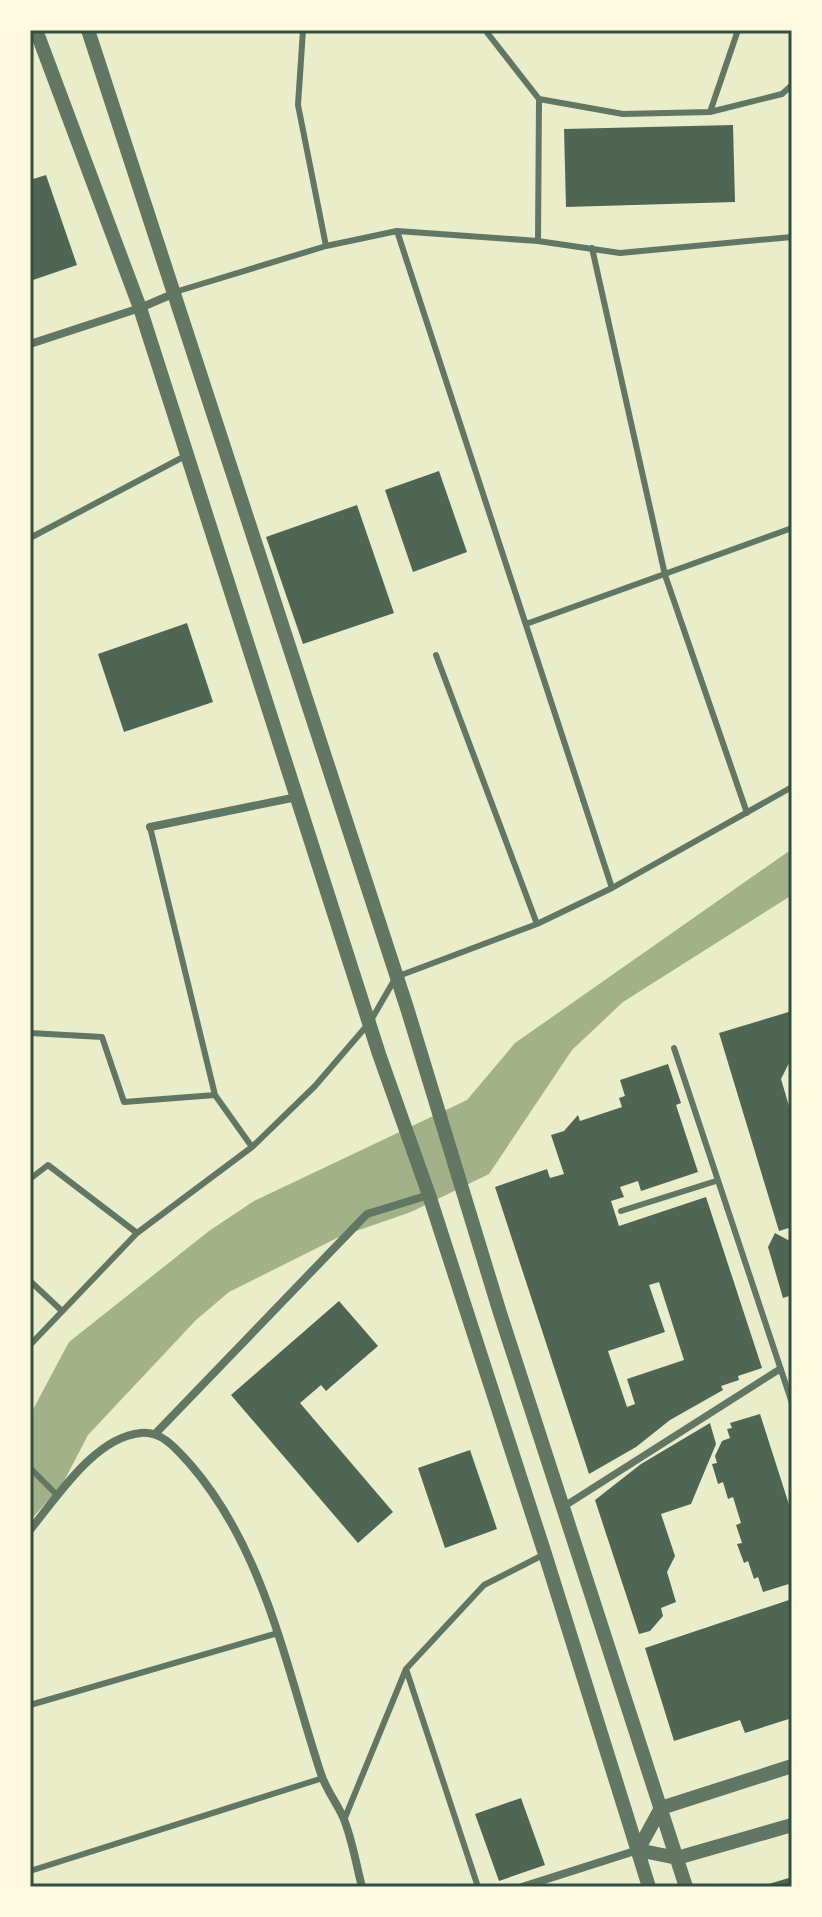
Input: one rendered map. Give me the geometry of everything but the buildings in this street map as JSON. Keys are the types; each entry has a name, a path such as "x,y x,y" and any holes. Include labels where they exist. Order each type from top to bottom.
{"street":[{"path":"36,30 140,308 379,1054 429,1195 545,1554 649,1887"},
{"path":"88,30 396,977 462,1182 500,1313 686,1887"},
{"path":"30,344 140,308 175,292"},
{"path":"150,827 297,797"},
{"path":"155,1434 367,1214 429,1195"},
{"path":"563,1507 780,1369"},
{"path":"30,1530 77,1472 103,1448 122,1437 143,1433 155,1434 173,1446 209,1487 240,1536 278,1633 323,1778 344,1820 362,1887"},
{"path":"638,1850 661,1808 792,1766"},
{"path":"522,1887 638,1850 677,1858 792,1825"}],"lane":[{"path":"303,30 298,105 326,246"},
{"path":"485,30 539,99 538,241"},
{"path":"710,112 738,30"},
{"path":"539,99 623,114 710,112 782,94 792,85"},
{"path":"175,292 326,246 397,231 538,241 620,253 792,237"},
{"path":"397,231 612,888"},
{"path":"592,248 665,575 747,813"},
{"path":"30,538 187,455"},
{"path":"526,624 792,528"},
{"path":"436,655 537,924"},
{"path":"30,1345 137,1233 252,1147 315,1086 370,1022 396,977 537,924 612,888 792,787"},
{"path":"150,827 215,1095 252,1147"},
{"path":"30,1033 102,1037 124,1102 215,1095"},
{"path":"674,1048 792,1403"},
{"path":"30,1179 48,1165 137,1233"},
{"path":"621,1211 716,1181"},
{"path":"30,1281 62,1311"},
{"path":"30,1468 58,1496"},
{"path":"344,1820 406,1669 484,1585 545,1554"},
{"path":"30,1705 278,1633"},
{"path":"406,1669 478,1887"},
{"path":"30,1871 323,1778"}],"shaded area":[{"path":"792,849 792,895 623,1002 572,1050 489,1174 411,1212 339,1237 229,1292 196,1320 88,1435 63,1483 30,1521 30,1415 69,1342 209,1231 254,1201 467,1100 515,1043"}]}
